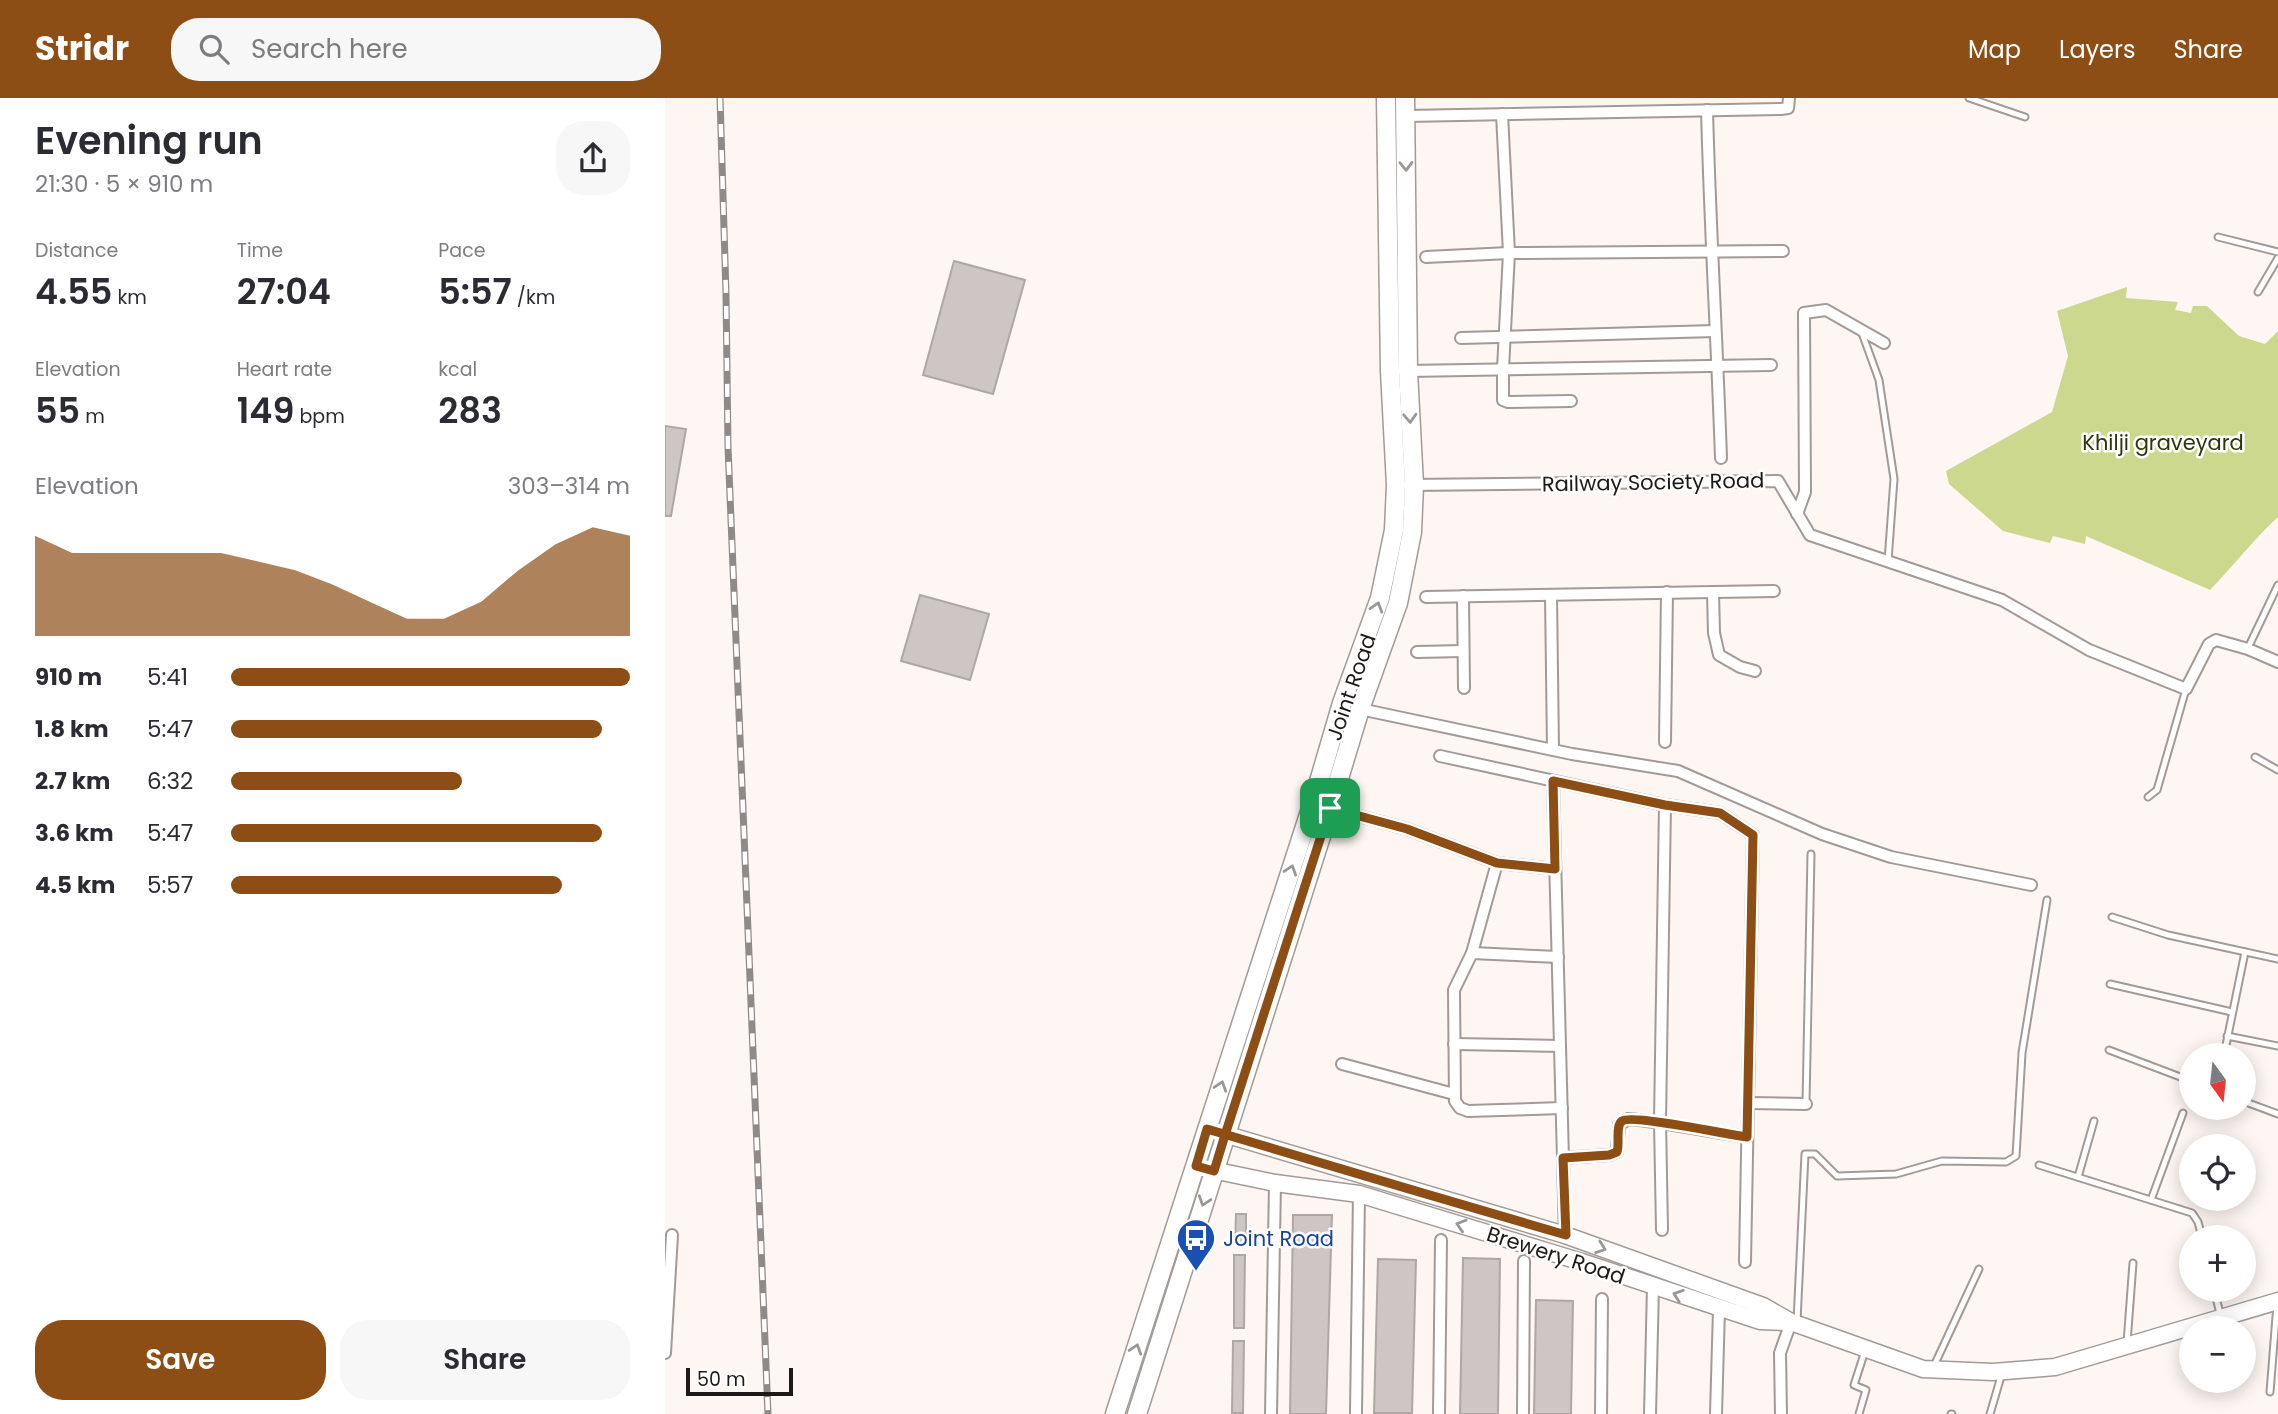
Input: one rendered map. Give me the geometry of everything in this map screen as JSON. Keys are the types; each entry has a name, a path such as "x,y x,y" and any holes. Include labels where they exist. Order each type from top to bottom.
{"main road":[{"name":"Joint Road","path":"1216,1132 1330,808 1360,709 1389,630 1404,578 1412,531 1390,372 1386,98"},
{"name":"Joint Road","path":"1137,1414 1205,1168 1342,703 1380,598 1405,485 1408,371 1406,107"},
{"name":"Brewery Road","path":"1216,1132 1566,1235 1763,1306 1794,1323 1923,1369 2003,1371 2055,1367 2179,1331"},
{"name":"Joint Road","path":"1115,1414 1205,1168"},
{"name":"Brewery Road","path":"1205,1168 1275,1183 1359,1194 1759,1321 1794,1323"},
{"name":"Brewery Road","path":"2228,1316 2278,1301"}],"street":[{"path":"1406,107 1502,114 1781,109 1788,108 1789,98"},
{"path":"1707,110 1710,251 1721,458"},
{"path":"1502,114 1509,253 1503,400 1571,401"},
{"path":"1426,257 1509,253 1783,251"},
{"path":"1797,514 1804,492 1804,313 1826,310 1884,343"},
{"path":"1461,338 1716,331"},
{"path":"1408,371 1771,365"},
{"name":"Railway Society Road","path":"1405,485 1778,481 1810,535 2002,600 2089,650 2186,688"},
{"path":"1426,597 1774,591"},
{"path":"1713,592 1714,633 1719,655 1740,667 1755,671"},
{"path":"1665,742 1667,593"},
{"path":"1551,595 1553,750"},
{"path":"1463,596 1464,688"},
{"path":"2186,688 2209,644 2216,640 2248,649 2278,662"},
{"path":"1417,652 1463,651"},
{"path":"1360,709 1553,750 1678,771 1822,834 1891,857 2031,885"},
{"path":"1440,756 1665,805 1720,813 1753,835 1745,1262"},
{"path":"1553,781 1566,1235"},
{"path":"1662,1230 1660,1121 1665,805"},
{"path":"1330,808 1407,829 1497,863 1555,869"},
{"path":"1497,863 1472,953 1454,989 1455,1101 1460,1108 1468,1111 1562,1108"},
{"path":"1472,953 1558,957"},
{"path":"1454,1044 1560,1046"},
{"path":"1342,1064 1454,1094"},
{"path":"1748,1103 1806,1104"},
{"path":"1563,1158 1617,1152 1619,1125 1628,1119 1660,1121 1747,1137"},
{"path":"1271,1414 1275,1183"},
{"path":"1356,1414 1359,1194"},
{"path":"665,1353 672,1235"},
{"path":"1439,1414 1441,1240"},
{"path":"1523,1414 1524,1261"},
{"path":"1650,1414 1653,1286"},
{"path":"1601,1414 1602,1299"},
{"path":"1716,1414 1719,1309"},
{"path":"1781,1414 1780,1353 1794,1323"}],"lane":[{"path":"1969,98 2025,117"},
{"path":"2218,237 2278,252"},
{"path":"2258,292 2278,258"},
{"path":"1861,330 1879,380 1894,479 1888,562"},
{"path":"2248,649 2278,585"},
{"path":"2148,797 2157,790 2186,688"},
{"path":"2255,757 2278,770"},
{"path":"1806,1104 1811,854"},
{"path":"1794,1323 1805,1154 1815,1154 1837,1176 1896,1174 1943,1161 2006,1162 2016,1156 2022,1053 2047,901"},
{"path":"2112,917 2168,935 2278,959"},
{"path":"2226,1043 2245,952"},
{"path":"2110,984 2232,1012"},
{"path":"2227,1036 2278,1046"},
{"path":"2109,1050 2179,1076"},
{"path":"2256,1106 2278,1114"},
{"path":"2151,1200 2180,1120"},
{"path":"2078,1177 2094,1121"},
{"path":"2039,1165 2192,1213 2199,1225"},
{"path":"2127,1346 2133,1263"},
{"path":"1933,1369 1979,1269"},
{"path":"2270,1392 2278,1301"},
{"path":"1859,1414 1866,1390 1854,1385 1866,1348"},
{"path":"1990,1414 2003,1371"}],"green space":[{"name":"Khilji graveyard","path":"2127,287 2126,298 2178,302 2175,310 2191,313 2193,306 2207,306 2239,336 2265,344 2278,331 2278,517 2210,590 2086,536 2085,544 2053,536 2050,543 2003,531 1949,484 1946,471 2052,412 2068,356 2057,311"}],"building":[{"path":"954,261 1025,280 993,394 923,375"},
{"path":"665,426 686,429 671,516 665,516"},
{"path":"920,595 989,614 970,680 901,661"},
{"path":"1236,1214 1246,1214 1246,1244 1235,1244"},
{"path":"1293,1215 1332,1215 1326,1414 1290,1414"},
{"path":"1234,1255 1245,1255 1244,1328 1234,1328"},
{"path":"1463,1258 1500,1259 1498,1414 1460,1414"},
{"path":"1378,1259 1416,1260 1412,1413 1374,1413"},
{"path":"1536,1300 1573,1301 1571,1414 1534,1414"},
{"path":"1233,1341 1244,1341 1243,1413 1232,1413"}],"railway":[{"path":"720,98 728,447 768,1414"}],"place":[{"name":"Joint Road","path":"1196,1272"}],"route":[{"path":"1330,808 1225,1135 1214,1171 1196,1166 1207,1129 1225,1135 1566,1235 1563,1158 1617,1152 1619,1125 1622,1121 1660,1121 1708,1132 1747,1137 1753,835 1720,813 1665,805 1553,781 1555,869 1497,863 1407,829 1330,808"}]}
